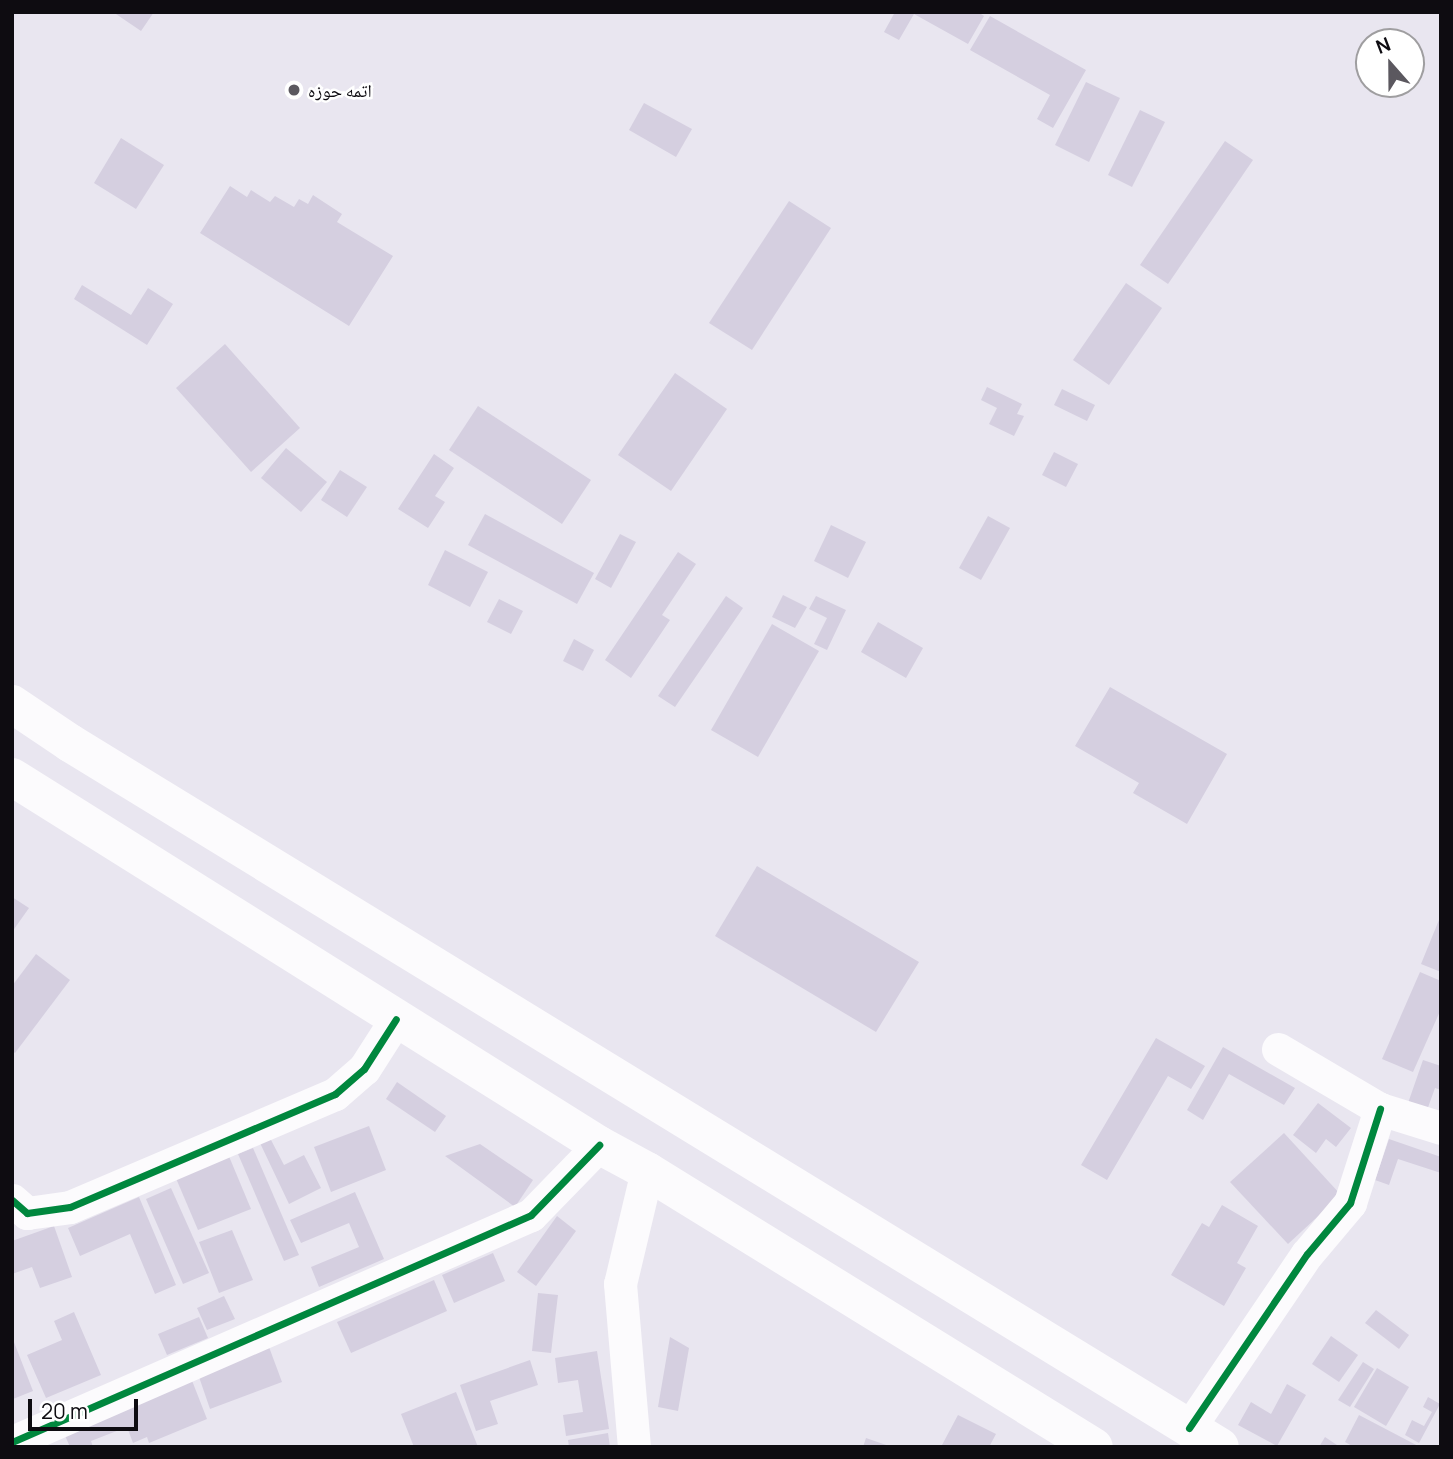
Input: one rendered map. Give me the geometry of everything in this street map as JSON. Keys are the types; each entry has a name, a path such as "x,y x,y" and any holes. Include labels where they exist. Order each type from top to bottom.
{"main road":[{"path":"12,704 70,743 1205,1437"},
{"path":"12,777 599,1146 647,1171 1094,1447"}],"street":[{"path":"12,1200 27,1213 70,1207 335,1094 364,1069 396,1019"},
{"path":"1278,1049 1380,1109 1441,1128"},
{"path":"1205,1437 1307,1254 1350,1203 1380,1109"},
{"path":"12,1442 531,1214 599,1146"},
{"path":"634,1447 620,1284 647,1171"}],"building":[{"path":"113,12 154,12 141,31"},
{"path":"895,12 978,12 984,16 968,44 914,14 899,40 884,32"},
{"path":"990,16 1086,70 1053,128 1037,119 1050,95 970,50"},
{"path":"1086,82 1120,98 1089,162 1055,145"},
{"path":"644,103 692,129 676,157 629,130"},
{"path":"1140,110 1165,122 1132,187 1108,175"},
{"path":"121,138 164,165 136,209 94,183"},
{"path":"1225,141 1253,160 1168,284 1140,265"},
{"path":"230,186 247,197 251,190 270,202 275,196 294,207 299,199 308,204 313,195 342,214 337,222 393,256 349,326 200,233"},
{"path":"789,201 831,228 752,350 709,323"},
{"path":"1126,283 1162,308 1109,385 1073,360"},
{"path":"82,285 131,315 148,288 173,304 147,345 74,299"},
{"path":"225,344 300,428 251,472 176,388"},
{"path":"675,373 727,409 671,491 618,455"},
{"path":"987,387 1022,404 1017,414 1024,416 1014,436 989,424 997,408 981,400"},
{"path":"1062,389 1095,405 1087,421 1054,405"},
{"path":"478,406 591,480 562,524 449,450"},
{"path":"286,448 327,482 301,512 261,478"},
{"path":"1054,452 1078,464 1066,487 1042,475"},
{"path":"434,454 454,468 435,496 445,502 428,528 398,509"},
{"path":"340,470 367,487 347,517 321,500"},
{"path":"485,514 594,573 577,604 468,545"},
{"path":"988,516 1010,528 981,580 959,568"},
{"path":"831,525 866,542 848,578 814,561"},
{"path":"620,534 636,542 611,588 595,579"},
{"path":"445,550 488,572 470,607 428,585"},
{"path":"678,552 696,564 662,615 670,620 631,678 605,660"},
{"path":"783,595 807,607 795,628 772,617"},
{"path":"726,596 743,608 675,707 658,696"},
{"path":"816,596 846,610 827,650 814,644 827,618 809,609"},
{"path":"499,599 523,611 511,634 487,622"},
{"path":"878,622 923,648 906,678 861,652"},
{"path":"772,624 819,651 758,757 711,730"},
{"path":"574,639 594,650 583,671 563,661"},
{"path":"1110,687 1227,754 1187,824 1133,793 1139,783 1075,746"},
{"path":"757,866 919,962 876,1032 715,936"},
{"path":"12,897 29,908 12,932"},
{"path":"1441,915 1441,972 1421,964"},
{"path":"36,954 70,980 15,1053 12,1051 12,986"},
{"path":"1420,972 1441,981 1441,1009 1413,1072 1382,1059"},
{"path":"1156,1038 1205,1066 1191,1089 1168,1076 1107,1180 1081,1165"},
{"path":"1223,1047 1295,1088 1284,1105 1229,1074 1203,1120 1187,1110"},
{"path":"1423,1060 1441,1066 1441,1090 1435,1088 1426,1113 1407,1106"},
{"path":"397,1082 446,1116 435,1132 386,1099"},
{"path":"1318,1103 1351,1128 1336,1147 1326,1139 1316,1153 1293,1135"},
{"path":"369,1126 386,1170 331,1192 314,1147"},
{"path":"1284,1133 1341,1195 1288,1244 1230,1182"},
{"path":"270,1138 284,1165 304,1155 321,1188 289,1204 260,1143"},
{"path":"1389,1139 1441,1157 1441,1173 1398,1159 1389,1185 1375,1180"},
{"path":"480,1144 533,1180 515,1207 445,1156"},
{"path":"253,1148 299,1255 284,1261 238,1154"},
{"path":"228,1154 251,1209 198,1230 175,1176"},
{"path":"171,1188 209,1273 183,1284 146,1199"},
{"path":"355,1192 384,1259 319,1287 311,1267 359,1247 349,1223 301,1243 290,1220"},
{"path":"139,1197 176,1285 155,1294 130,1234 80,1256 68,1228"},
{"path":"1222,1205 1258,1226 1237,1263 1246,1268 1224,1306 1171,1275 1202,1223 1209,1227"},
{"path":"557,1216 576,1231 536,1286 517,1272"},
{"path":"54,1226 72,1277 40,1288 32,1267 12,1274 12,1241"},
{"path":"232,1230 253,1280 219,1293 199,1242"},
{"path":"493,1253 505,1281 454,1303 442,1275"},
{"path":"434,1280 447,1311 351,1353 337,1322"},
{"path":"538,1293 558,1295 551,1353 532,1351"},
{"path":"224,1296 235,1319 207,1330 197,1308"},
{"path":"1376,1310 1409,1335 1399,1349 1365,1323"},
{"path":"74,1312 101,1375 46,1398 27,1355 62,1340 54,1321"},
{"path":"199,1317 208,1338 167,1355 158,1334"},
{"path":"1331,1336 1358,1355 1339,1382 1312,1364"},
{"path":"12,1337 33,1391 13,1399 12,1397"},
{"path":"670,1337 689,1348 678,1411 658,1407"},
{"path":"269,1347 282,1382 210,1409 198,1374"},
{"path":"597,1351 609,1429 566,1436 563,1415 583,1412 578,1380 558,1383 555,1358"},
{"path":"530,1360 538,1385 490,1401 498,1424 476,1431 460,1385"},
{"path":"1363,1362 1374,1369 1350,1407 1338,1400"},
{"path":"1377,1368 1409,1387 1386,1426 1354,1407"},
{"path":"191,1378 207,1419 149,1443 147,1437 133,1443 127,1427 91,1441 93,1447 70,1447 63,1431"},
{"path":"1287,1384 1306,1395 1277,1446 1238,1425 1251,1402 1271,1414"},
{"path":"456,1392 478,1447 414,1447 401,1414"},
{"path":"1428,1397 1440,1404 1419,1443 1405,1435 1412,1420 1424,1426 1432,1412 1423,1407"},
{"path":"958,1415 996,1434 989,1447 942,1445"},
{"path":"1359,1415 1420,1447 1354,1447 1345,1442"},
{"path":"608,1433 610,1447 569,1447 568,1440"},
{"path":"1325,1437 1340,1447 1319,1447"},
{"path":"866,1438 889,1446 889,1447 863,1447"}],"cycle path":[{"path":"12,1200 27,1213 70,1207 335,1094 364,1069 396,1019"},
{"path":"1189,1428 1307,1254 1350,1203 1380,1109"},
{"path":"12,1442 531,1215 599,1145"}],"place":[{"name":"اتمه حوزه","path":"294,90"}]}
